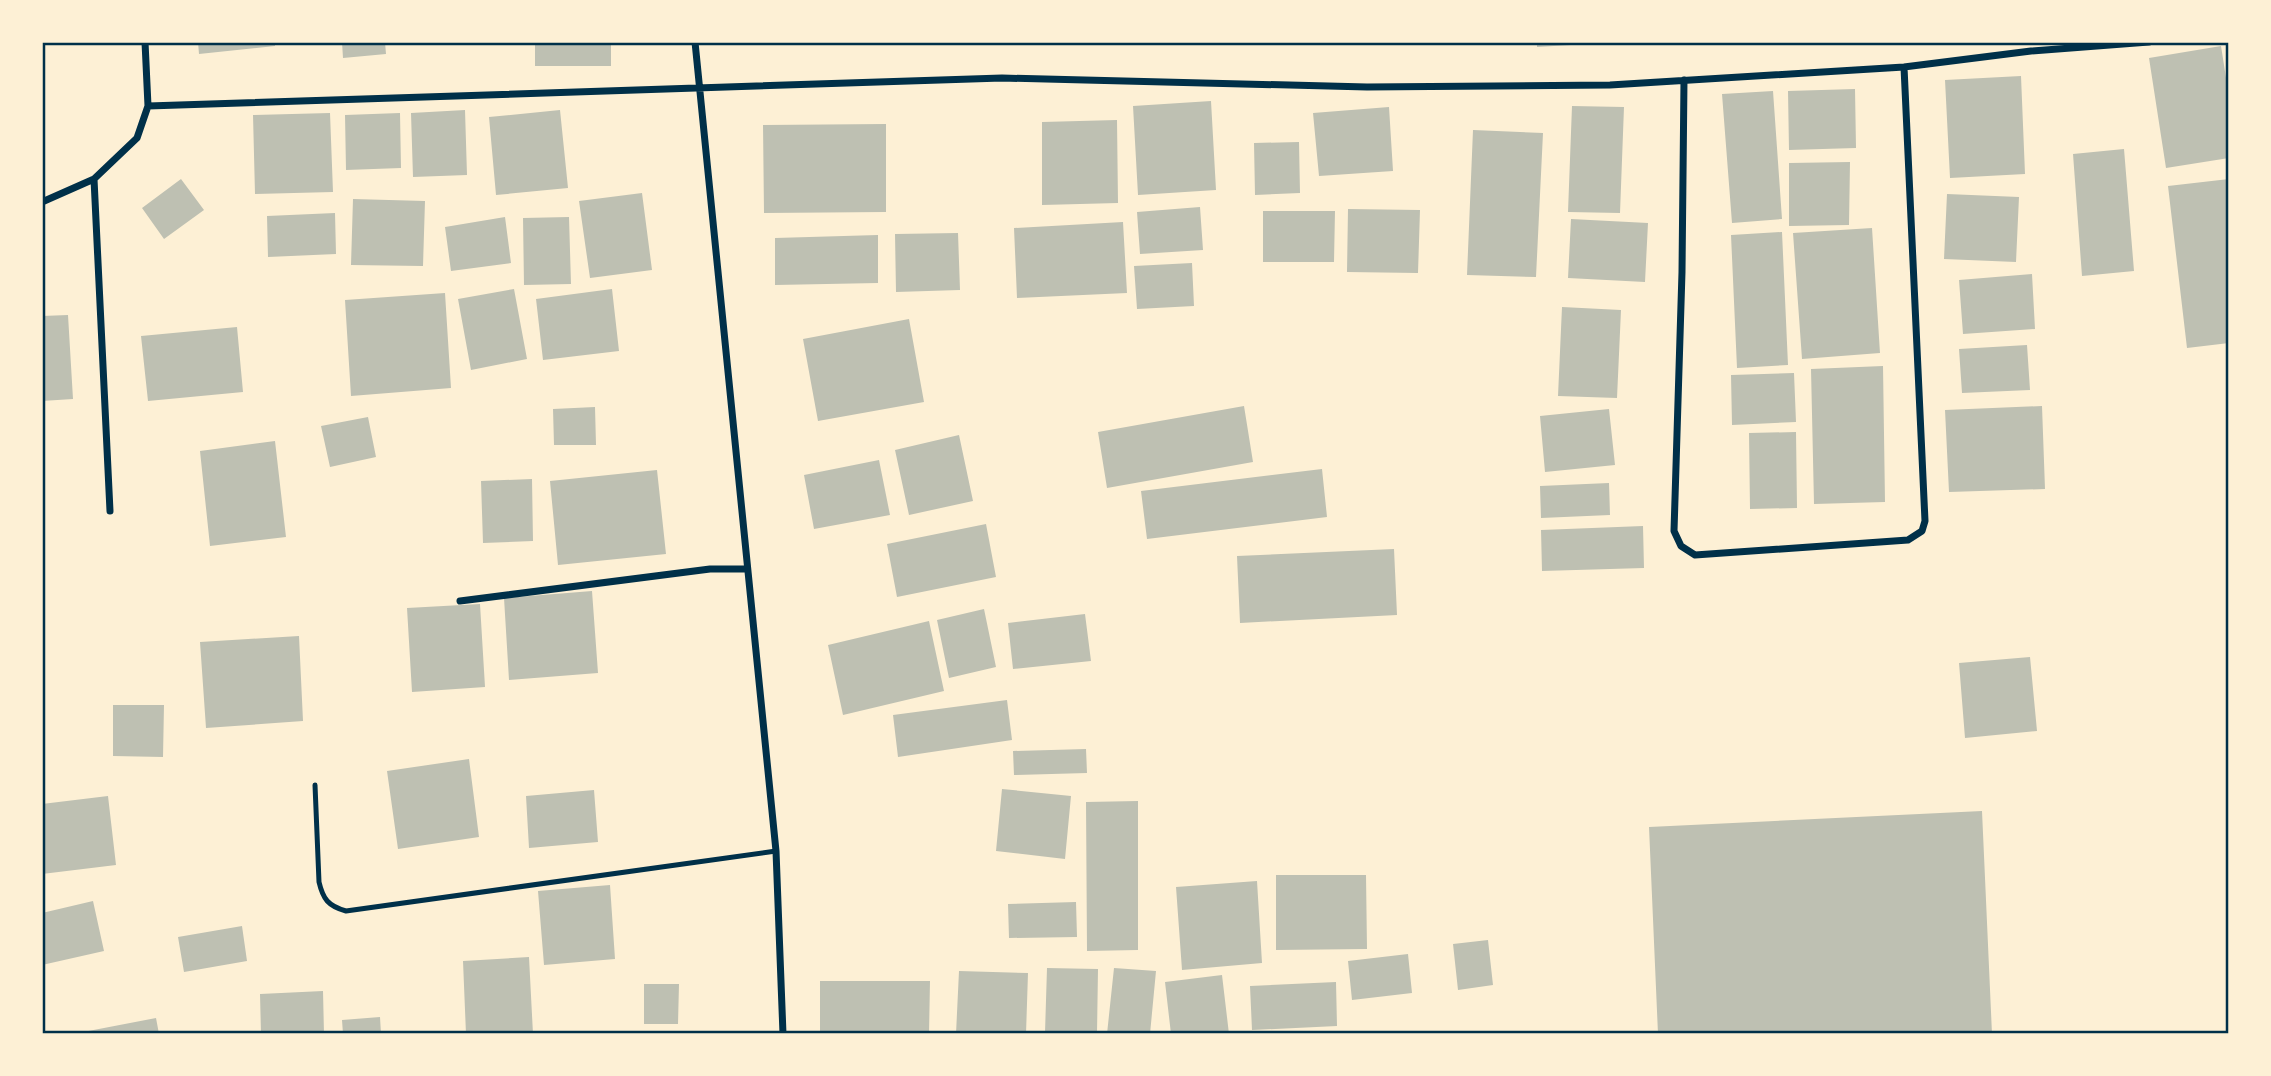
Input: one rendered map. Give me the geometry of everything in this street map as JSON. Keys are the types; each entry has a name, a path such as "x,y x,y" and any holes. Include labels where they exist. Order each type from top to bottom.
{"street":[{"path":"42,202 94,179 136,138 148,106 145,42"},
{"path":"695,42 776,851 783,1034"},
{"path":"2031,51 2032,42"},
{"path":"148,106 1002,78 1367,87 1610,85 1904,67 2031,51 2149,42"},
{"path":"1684,80 1682,271 1674,531 1681,546 1695,555 1908,540 1922,531 1925,521 1904,67"},
{"path":"94,179 110,511"},
{"path":"460,601 710,569 747,569"}],"lane":[{"path":"315,785 320,889 322,896 331,906 346,911 776,851"}],"building":[{"path":"198,42 275,42 275,46 199,54"},
{"path":"342,42 385,42 386,54 343,58"},
{"path":"535,42 611,42 611,66 535,66"},
{"path":"1537,42 1588,42 1588,44 1537,47"},
{"path":"2221,46 2229,97 2229,158 2166,168 2149,58"},
{"path":"2021,76 2025,174 1950,178 1945,80"},
{"path":"1855,89 1856,148 1789,150 1788,91"},
{"path":"1773,91 1782,219 1732,223 1722,94"},
{"path":"1211,101 1216,190 1138,195 1133,106"},
{"path":"1572,106 1624,107 1620,213 1568,212"},
{"path":"1389,107 1393,171 1319,176 1313,113"},
{"path":"465,110 467,175 413,177 411,113"},
{"path":"560,110 568,188 496,195 489,117"},
{"path":"330,113 333,192 255,194 253,115"},
{"path":"400,113 401,168 346,170 345,115"},
{"path":"1117,120 1118,203 1042,205 1042,122"},
{"path":"886,124 886,212 764,213 763,125"},
{"path":"1473,130 1543,133 1536,277 1467,275"},
{"path":"1299,142 1300,193 1255,195 1254,143"},
{"path":"2124,149 2134,271 2082,276 2073,154"},
{"path":"1850,162 1849,225 1789,226 1789,163"},
{"path":"181,179 204,210 164,239 142,208"},
{"path":"2229,179 2229,343 2187,348 2168,186"},
{"path":"642,193 652,270 590,278 579,201"},
{"path":"1947,194 2019,197 2016,262 1944,259"},
{"path":"353,199 425,201 423,266 351,265"},
{"path":"1200,207 1203,250 1140,254 1137,212"},
{"path":"1348,209 1420,210 1418,273 1347,272"},
{"path":"1263,211 1335,211 1334,262 1263,262"},
{"path":"335,213 336,254 268,257 267,216"},
{"path":"505,217 511,263 451,271 445,227"},
{"path":"569,217 571,284 524,285 523,218"},
{"path":"1571,219 1648,223 1645,282 1568,278"},
{"path":"1123,222 1127,293 1017,298 1014,228"},
{"path":"1872,228 1880,353 1802,359 1793,233"},
{"path":"1782,232 1788,365 1737,368 1731,235"},
{"path":"958,233 960,290 896,292 895,234"},
{"path":"878,235 878,283 775,285 775,238"},
{"path":"1192,263 1194,306 1137,309 1134,266"},
{"path":"2032,274 2035,329 1963,334 1959,280"},
{"path":"514,289 527,359 471,370 458,299"},
{"path":"612,289 619,351 543,360 536,299"},
{"path":"445,293 451,388 351,396 345,300"},
{"path":"1562,307 1621,310 1617,398 1558,396"},
{"path":"68,315 73,399 42,401 42,316"},
{"path":"909,319 924,402 818,421 803,339"},
{"path":"237,327 243,392 148,401 141,336"},
{"path":"2027,345 2030,390 1962,393 1959,349"},
{"path":"1883,366 1885,502 1814,504 1811,369"},
{"path":"1794,373 1796,422 1732,425 1731,375"},
{"path":"1244,406 1253,462 1107,488 1098,432"},
{"path":"2042,406 2045,489 1949,492 1945,410"},
{"path":"595,407 596,445 554,445 553,409"},
{"path":"1609,409 1615,465 1545,472 1540,416"},
{"path":"368,417 376,457 330,467 321,426"},
{"path":"1796,432 1797,508 1750,509 1749,433"},
{"path":"959,435 973,501 909,515 895,450"},
{"path":"275,441 286,537 210,546 200,451"},
{"path":"879,460 890,515 814,529 804,475"},
{"path":"1322,469 1327,517 1147,539 1141,491"},
{"path":"657,470 666,554 558,565 550,481"},
{"path":"532,479 533,541 483,543 481,481"},
{"path":"1609,483 1610,515 1541,518 1540,486"},
{"path":"986,524 996,577 897,597 887,544"},
{"path":"1643,526 1644,568 1542,571 1541,530"},
{"path":"1394,549 1397,615 1240,623 1237,556"},
{"path":"592,591 598,673 509,680 504,598"},
{"path":"480,604 485,687 412,692 407,608"},
{"path":"984,609 996,667 949,678 937,620"},
{"path":"1085,614 1091,661 1013,669 1008,623"},
{"path":"929,621 944,691 843,715 828,645"},
{"path":"299,636 303,721 206,728 200,642"},
{"path":"2030,657 2037,731 1965,738 1959,663"},
{"path":"1007,700 1012,740 898,757 893,715"},
{"path":"113,705 164,705 163,757 113,756"},
{"path":"1086,749 1087,773 1014,775 1013,751"},
{"path":"469,759 479,837 398,849 387,771"},
{"path":"1002,789 1071,796 1065,859 996,851"},
{"path":"594,790 598,842 529,848 526,796"},
{"path":"108,796 116,865 42,874 42,804"},
{"path":"1138,801 1138,950 1087,951 1086,802"},
{"path":"1982,811 1992,1034 1658,1034 1649,827"},
{"path":"1276,875 1366,875 1367,949 1276,950"},
{"path":"1257,881 1262,963 1182,970 1176,887"},
{"path":"610,885 615,959 544,965 538,891"},
{"path":"93,901 104,951 42,965 42,913"},
{"path":"1076,902 1077,937 1009,938 1008,904"},
{"path":"242,926 247,961 184,972 178,937"},
{"path":"1488,940 1493,985 1458,990 1453,944"},
{"path":"1408,954 1412,993 1352,1000 1348,961"},
{"path":"529,957 533,1034 466,1034 463,961"},
{"path":"1047,968 1098,969 1097,1033 1045,1033"},
{"path":"1114,968 1156,971 1150,1034 1107,1034"},
{"path":"959,971 1028,973 1026,1034 956,1034"},
{"path":"1222,975 1229,1034 1171,1034 1165,982"},
{"path":"820,981 930,981 929,1034 820,1034"},
{"path":"1336,982 1337,1026 1252,1030 1250,986"},
{"path":"644,984 679,984 678,1024 644,1024"},
{"path":"323,991 324,1034 261,1034 260,994"},
{"path":"380,1017 381,1034 343,1034 342,1020"},
{"path":"156,1018 159,1034 78,1034 78,1033"}]}
